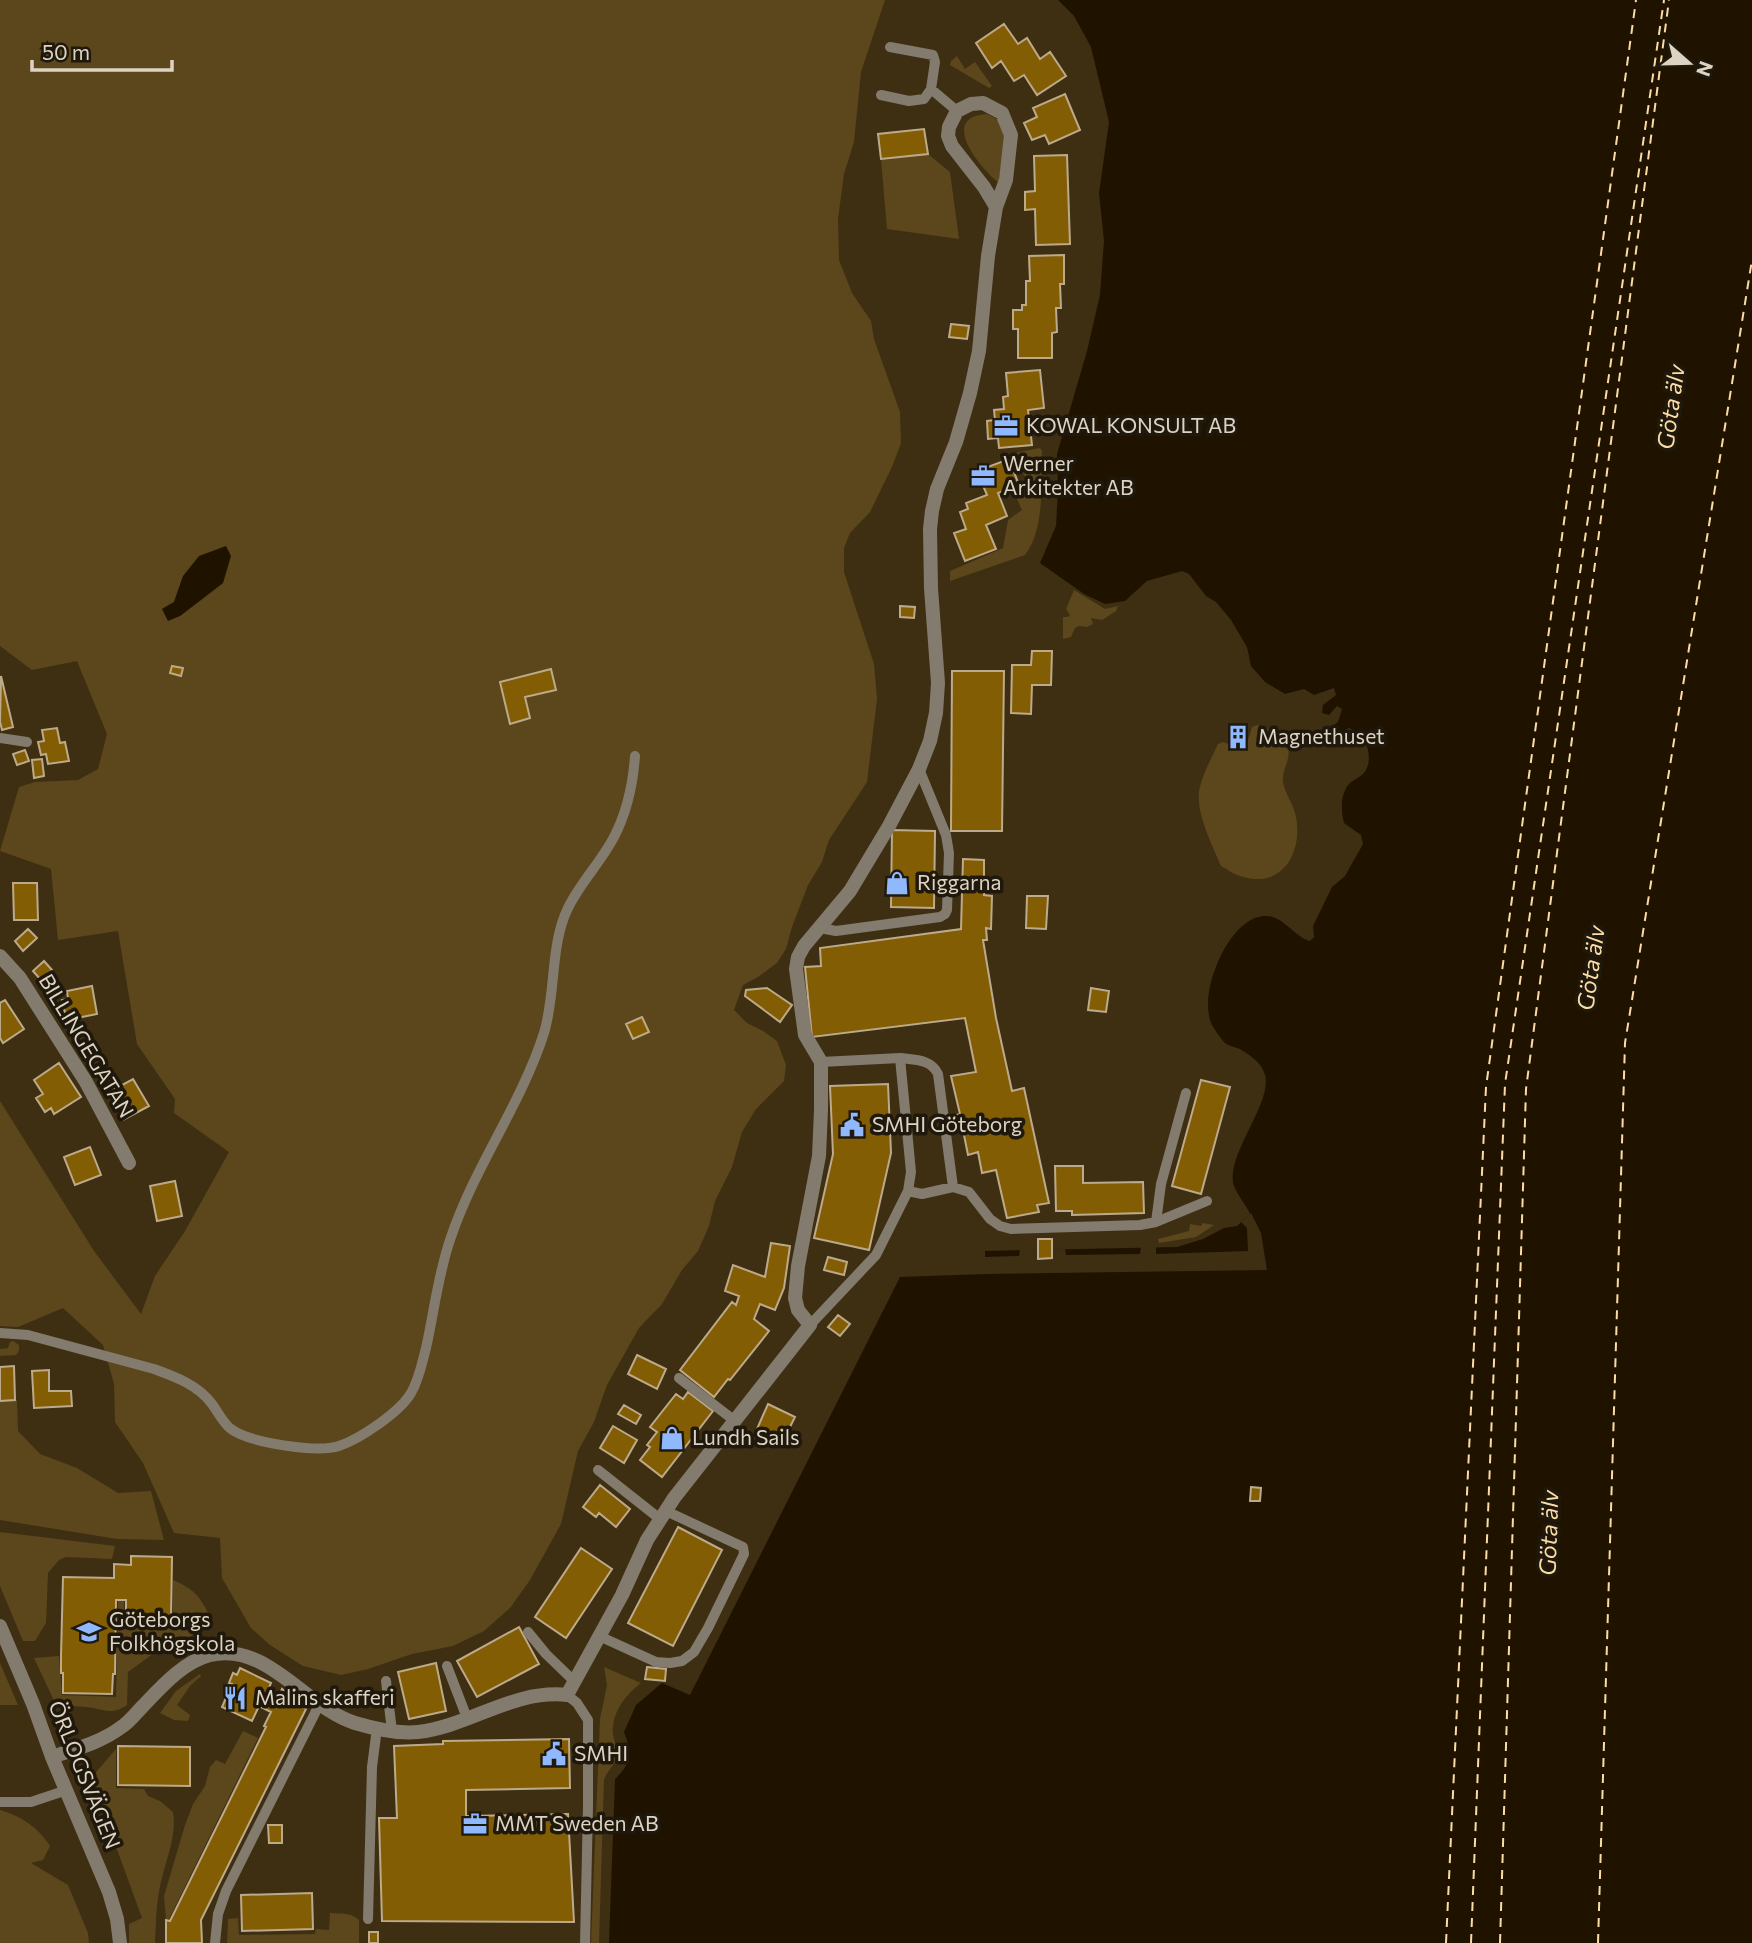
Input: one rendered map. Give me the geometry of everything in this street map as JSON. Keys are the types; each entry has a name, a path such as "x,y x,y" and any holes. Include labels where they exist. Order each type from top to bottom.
{"street":[{"path":"51,1757 97,1741 121,1728 184,1668 207,1656 220,1653 238,1654 262,1663 319,1706 343,1719 392,1731 419,1732 467,1718 513,1700 543,1694 567,1695 622,1595 647,1540 663,1515 810,1325 798,1310 795,1298 798,1266 819,1156 821,1062 805,1035 796,969 804,946 850,891 889,826 919,769 930,741 936,713 931,588 932,511 937,489 956,442 979,351 988,256 996,207 1006,180 1011,135 1002,113 983,103 971,104 957,111 949,127 948,136 952,146 996,207"},
{"name":"BILLINGEGATAN","path":"0,956 20,978 86,1082 129,1163"},
{"name":"ÖRLOGSVÄGEN","path":"0,1626 33,1704 51,1757 109,1892 117,1919 120,1943"}],"lane":[{"path":"881,95 909,101 924,99 930,89 935,62 933,55 890,47"},
{"path":"930,89 957,111"},
{"path":"0,738 27,742"},
{"path":"0,1333 28,1335 174,1376 200,1391 231,1429 256,1441 301,1447 337,1447 353,1441 399,1408 410,1395 418,1377 430,1332 439,1275 461,1209 520,1095 545,1030 561,925 568,907 614,838 624,816 634,775 635,756"},
{"path":"820,928 836,931 940,917 945,914 948,853 946,835 919,769"},
{"path":"810,1325 876,1255 908,1191 911,1172 900,1058"},
{"path":"821,1062 900,1058 919,1060 935,1068 953,1187"},
{"path":"1156,1222 1161,1184 1186,1093"},
{"path":"908,1191 922,1194 953,1187 969,1192 990,1219 1011,1229 1140,1225 1156,1222 1207,1201"},
{"path":"679,1378 735,1421"},
{"path":"598,1470 663,1515 743,1547 744,1554 708,1628 689,1657 670,1663 649,1660 599,1636"},
{"path":"528,1632 575,1682"},
{"path":"447,1666 467,1718"},
{"path":"386,1681 392,1731"},
{"path":"567,1695 577,1703 588,1720 589,1805 585,1943"},
{"path":"215,1943 218,1914 226,1891 319,1706"},
{"path":"369,1919 372,1767 377,1728"},
{"path":"0,1802 31,1802 67,1790"}],"shaded area":[{"path":"0,0 885,0 861,72 854,142 844,174 838,219 839,260 852,293 871,321 874,339 900,412 901,443 892,467 870,512 850,533 844,548 844,572 874,664 877,699 867,782 829,840 822,862 808,885 786,949 777,963 743,985 734,1010 747,1023 777,1041 786,1065 784,1081 756,1109 742,1132 732,1167 715,1201 709,1226 698,1251 682,1270 662,1304 639,1328 607,1385 594,1422 578,1451 561,1524 530,1580 510,1608 484,1631 453,1646 412,1654 341,1675 303,1666 270,1645 251,1628 222,1578 220,1538 174,1533 143,1463 115,1422 114,1384 103,1345 63,1308 18,1327 0,1326 0,1101 94,1251 141,1314 155,1276 185,1231 229,1152 174,1113 175,1099 137,1044 118,931 58,940 51,869 0,851 19,787 35,782 78,780 98,769 107,734 77,661 32,670 0,646","holes":["183,576 223,583 180,616 162,609 174,602"]},
{"path":"957,56 965,69 975,62 992,86 989,88 950,65"},
{"path":"987,114 998,120 1004,136 998,182 974,155 964,133 966,124 973,117"},
{"path":"928,154 950,172 959,239 887,229 881,159"},
{"path":"1040,448 1041,505 1036,532 1025,555 950,581 950,571 1003,548 1008,520 1022,510 1013,491 1027,482 1015,453"},
{"path":"1074,590 1105,609 1118,606 1116,611 1102,620 1091,618 1093,624 1075,628 1071,637 1063,639 1063,617 1070,615 1066,609"},
{"path":"1257,725 1280,735 1288,746 1283,782 1295,813 1297,831 1296,844 1286,866 1267,878 1254,879 1237,875 1221,866 1200,809 1199,791 1218,744 1223,742 1245,750 1252,727"},
{"path":"1203,1223 1214,1225 1196,1237 1159,1243 1158,1239 1189,1231 1190,1224 1201,1226"},
{"path":"13,1341 19,1345 16,1355 0,1356 0,1349 8,1348"},
{"path":"17,1400 18,1431 40,1454 77,1468 118,1493 151,1491 164,1540 117,1539 0,1520 0,1401"},
{"path":"0,1532 115,1546 112,1559 66,1557 59,1560 48,1573 46,1623 35,1641 23,1641 0,1586"},
{"path":"173,1580 199,1598 210,1617 206,1626 184,1641 175,1638 128,1672 127,1705 107,1711 56,1705 34,1658 59,1656 62,1695 116,1697 118,1601 124,1601 124,1619 173,1621"},
{"path":"0,1663 18,1705 0,1705"},
{"path":"604,1667 641,1683 625,1699 614,1719 616,1759 604,1780 599,1943 591,1943 600,1719 607,1685"},
{"path":"200,1674 177,1705 190,1715 188,1721 174,1720 160,1713 176,1691"},
{"path":"243,1731 258,1738 169,1919 166,1919 164,1896 193,1804 205,1786 210,1767 216,1760 225,1764"},
{"path":"116,1749 116,1788 144,1789 148,1796 160,1801 173,1812 172,1839 158,1897 155,1943 129,1943 129,1924 142,1918 91,1778"},
{"path":"0,1810 28,1823 50,1846 43,1860 31,1863 68,1885 88,1933 89,1943 0,1943"},
{"path":"330,1913 349,1915 359,1920 359,1943 227,1943 228,1919 238,1918 239,1935 315,1934 316,1929 329,1930"}],"water":[{"name":"Göta älv","path":"1058,0 1752,0 1752,1943 609,1943 615,1779 625,1768 629,1757 624,1732 636,1705 662,1683 690,1695 900,1277 985,1274 985,1251 1177,1247 1203,1239 1224,1228 1237,1226 1250,1214 1234,1186 1233,1174 1236,1160 1262,1100 1266,1087 1265,1075 1255,1060 1240,1049 1225,1043 1212,1025 1208,1012 1212,978 1228,943 1251,920 1264,916 1277,918 1310,941 1314,937 1313,926 1332,887 1345,876 1363,844 1361,835 1344,823 1342,803 1349,784 1366,770 1368,750 1362,736 1357,732 1349,728 1339,733 1329,729 1338,722 1342,709 1337,706 1329,715 1322,713 1323,705 1336,695 1334,688 1314,695 1304,689 1285,694 1265,682 1251,666 1247,647 1231,620 1216,602 1206,596 1189,574 1182,571 1147,581 1125,601 1105,604 1084,594 1040,563 1056,526 1057,454 1100,295 1104,241 1099,193 1109,122 1091,47 1074,16"},
{"path":"226,546 231,556 223,583 180,616 168,621 162,609 174,602 183,576 199,556"}],"pier":[{"path":"1251,1213 1261,1233 1267,1270 985,1274 985,1257 1019,1256 1020,1250 1065,1249 1066,1255 1140,1254 1141,1247 1156,1247 1156,1254 1248,1251 1247,1228 1241,1222"}],"building":[{"path":"1004,24 1018,44 1027,38 1040,59 1050,52 1066,76 1037,95 1024,75 1014,81 1001,61 992,68 976,43"},
{"path":"1065,94 1080,130 1049,144 1045,135 1032,140 1024,123 1037,117 1033,108"},
{"path":"924,129 928,154 881,159 878,134"},
{"path":"1067,155 1070,244 1036,245 1035,209 1025,210 1025,192 1035,191 1034,156"},
{"path":"1064,255 1064,284 1060,284 1061,308 1056,308 1057,332 1052,333 1052,358 1018,358 1018,329 1013,329 1013,310 1022,310 1022,305 1026,305 1026,281 1030,281 1029,256"},
{"path":"951,324 969,326 967,339 949,337"},
{"path":"1040,370 1044,408 1028,410 1032,445 999,448 998,438 988,439 987,421 995,420 994,410 1004,409 1003,397 1008,396 1006,373"},
{"path":"1009,459 1019,485 998,493 1007,516 986,525 996,549 965,561 954,533 966,529 960,512 968,509 966,503 987,495 977,471"},
{"path":"900,606 915,607 914,618 900,617"},
{"path":"1032,651 1052,651 1051,685 1032,685 1031,714 1011,713 1012,665 1031,665"},
{"path":"172,666 183,668 181,676 170,673"},
{"path":"551,669 556,690 525,697 530,718 510,724 500,682"},
{"path":"952,671 1004,671 1002,831 951,831"},
{"path":"1,676 13,727 2,730 0,722"},
{"path":"57,728 60,743 65,742 69,761 48,764 46,754 41,755 38,742 44,741 42,730"},
{"name":"Magnethuset","path":"1234,729 1246,732 1242,745 1230,741"},
{"path":"25,750 29,761 17,765 13,754"},
{"path":"42,759 44,776 34,778 32,760"},
{"path":"892,830 935,831 934,908 891,907"},
{"path":"963,859 984,860 984,895 992,896 991,929 986,928 987,940 983,940 996,1018 1012,1091 1024,1088 1049,1203 1037,1205 1039,1212 1007,1218 996,1170 982,1173 978,1152 968,1155 963,1130 953,1131 950,1117 960,1114 951,1076 976,1072 965,1018 812,1037 805,967 821,966 820,948 961,929"},
{"path":"13,883 37,883 38,920 14,920"},
{"path":"1027,896 1048,896 1046,929 1026,928"},
{"path":"28,929 37,938 23,951 15,941"},
{"path":"44,961 52,970 41,980 33,971"},
{"path":"92,986 97,1014 72,1019 71,1012 65,1013 62,1000 68,999 67,991"},
{"path":"767,988 792,1005 780,1022 745,996 746,990"},
{"path":"1091,988 1109,991 1106,1012 1088,1010"},
{"path":"5,1000 24,1029 3,1043 0,1038 0,1003"},
{"path":"642,1017 649,1032 633,1039 626,1024"},
{"path":"59,1063 81,1097 54,1114 51,1108 45,1112 36,1098 43,1094 34,1080"},
{"path":"133,1079 149,1106 123,1120 115,1104 119,1102 113,1090"},
{"path":"1201,1080 1230,1087 1201,1194 1172,1186"},
{"path":"888,1084 891,1153 869,1250 814,1238 833,1154 830,1086"},
{"path":"90,1147 101,1175 75,1185 64,1157"},
{"path":"1055,1166 1083,1166 1083,1183 1143,1182 1144,1213 1072,1215 1072,1211 1056,1211"},
{"path":"175,1181 182,1216 157,1221 150,1186"},
{"path":"1038,1239 1052,1239 1052,1258 1038,1259"},
{"path":"771,1243 790,1246 784,1288 775,1310 760,1304 754,1319 769,1331 714,1397 680,1370 732,1302 736,1305 739,1296 725,1291 733,1265 765,1277"},
{"path":"828,1257 847,1262 844,1275 824,1270"},
{"path":"838,1315 850,1324 840,1336 828,1327"},
{"path":"637,1355 666,1369 657,1389 628,1374"},
{"path":"14,1366 15,1400 0,1401 0,1367"},
{"path":"49,1370 49,1391 71,1391 72,1406 34,1408 32,1371"},
{"name":"Lundh Sails","path":"688,1392 713,1411 662,1477 640,1460 657,1432 650,1427 676,1394 683,1399"},
{"path":"768,1404 795,1417 783,1441 757,1429"},
{"path":"624,1405 641,1415 636,1424 618,1414"},
{"path":"613,1426 637,1440 624,1463 600,1448"},
{"path":"600,1485 630,1509 616,1527 599,1513 596,1517 583,1507"},
{"path":"1251,1487 1261,1488 1260,1501 1250,1501"},
{"path":"678,1527 722,1550 673,1646 628,1623"},
{"path":"581,1548 612,1569 566,1638 535,1617"},
{"path":"131,1556 172,1557 171,1619 126,1618 126,1600 116,1600 115,1674 112,1694 63,1693 63,1577 114,1578 114,1564 131,1565"},
{"path":"519,1627 539,1664 477,1697 457,1661"},
{"path":"436,1663 446,1711 409,1719 398,1672"},
{"path":"647,1667 666,1669 665,1681 645,1679"},
{"path":"240,1668 271,1683 268,1690 279,1696 282,1689 306,1709 201,1920 202,1943 166,1943 166,1920 170,1921 271,1712 259,1706 252,1721 222,1707 232,1684 229,1683 233,1673 237,1675"},
{"path":"569,1739 570,1788 466,1790 466,1816 568,1814 574,1922 382,1921 379,1818 397,1818 394,1746 443,1744 443,1741"},
{"path":"118,1746 190,1747 190,1786 118,1785"},
{"path":"268,1825 282,1825 282,1843 269,1843"},
{"path":"312,1893 313,1929 242,1931 241,1895"},
{"path":"369,1932 378,1932 378,1943 369,1943"}],"ferry route":[{"path":"1446,1943 1486,1087 1636,0"},
{"path":"1471,1943 1505,1084 1664,0"},
{"path":"1500,1943 1526,1089 1669,0"},
{"path":"1598,1943 1625,1043 1752,260"}],"place":[{"name":"KOWAL KONSULT AB","path":"1006,426"},
{"name":"Werner Arkitekter AB","path":"983,476"},
{"name":"Magnethuset","path":"1238,737"},
{"name":"Riggarna","path":"897,883"},
{"name":"SMHI Göteborg","path":"852,1125"},
{"name":"Lundh Sails","path":"672,1438"},
{"name":"Göteborgs Folkhögskola","path":"89,1632"},
{"name":"Malins skafferi","path":"235,1698"},
{"name":"SMHI","path":"554,1754"},
{"name":"MMT Sweden AB","path":"475,1824"}]}
